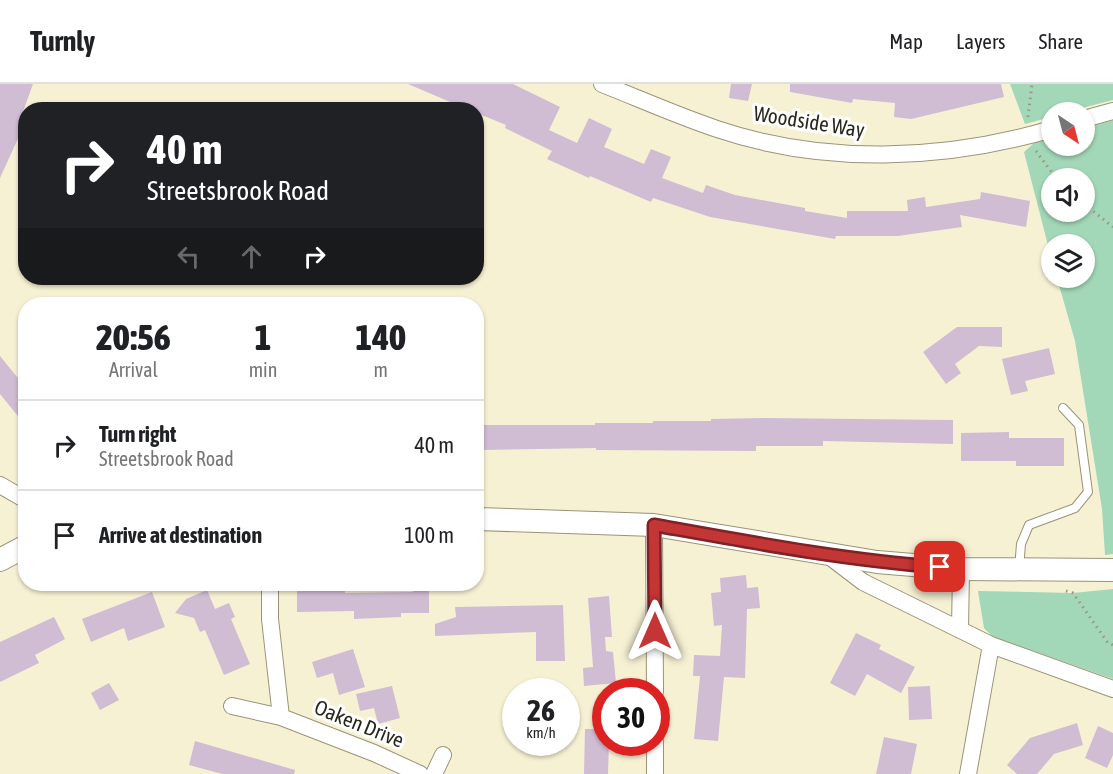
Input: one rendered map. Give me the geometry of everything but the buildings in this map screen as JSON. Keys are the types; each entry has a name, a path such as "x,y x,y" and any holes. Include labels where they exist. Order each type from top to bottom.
{"main road":[{"path":"484,519 654,525 829,556 961,569 1113,570"},
{"path":"0,560 18,550"}],"street":[{"name":"Woodside Way","path":"602,84 718,129 783,146 838,153 916,153 963,148 1041,132"},
{"path":"1095,116 1113,111"},
{"path":"0,485 18,495"},
{"path":"654,525 655,678"},
{"path":"829,556 863,582 991,645 1113,689"},
{"path":"960,630 961,569"},
{"name":"Oaken Drive","path":"270,591 270,619 281,717"},
{"path":"968,774 991,645"},
{"name":"Oaken Drive","path":"232,706 281,717 374,753 420,774"},
{"path":"434,774 443,755"},
{"path":"655,774 656,756"}],"lane":[{"path":"1019,569 1021,544 1029,525 1075,508 1088,492 1079,425 1063,408"}],"path":[{"path":"1032,84 1026,136 1049,168"},
{"path":"1095,213 1113,228"},
{"path":"1062,590 1073,593 1108,643 1113,645"}],"green space":[{"path":"1010,84 1113,84 1113,100 1095,105 1095,102 1041,102 1041,120 1025,124"},
{"path":"1113,120 1113,554 1105,555 1102,509 1075,341 1060,288 1095,288 1095,234 1045,234 1042,222 1095,222 1095,168 1041,168 1041,218 1024,152 1034,143 1041,141 1041,156 1095,156 1095,125"},
{"path":"1113,589 1113,679 993,637 984,628 978,591 1073,593"}],"route":[{"path":"655,631 654,525 829,556 940,567"}]}
